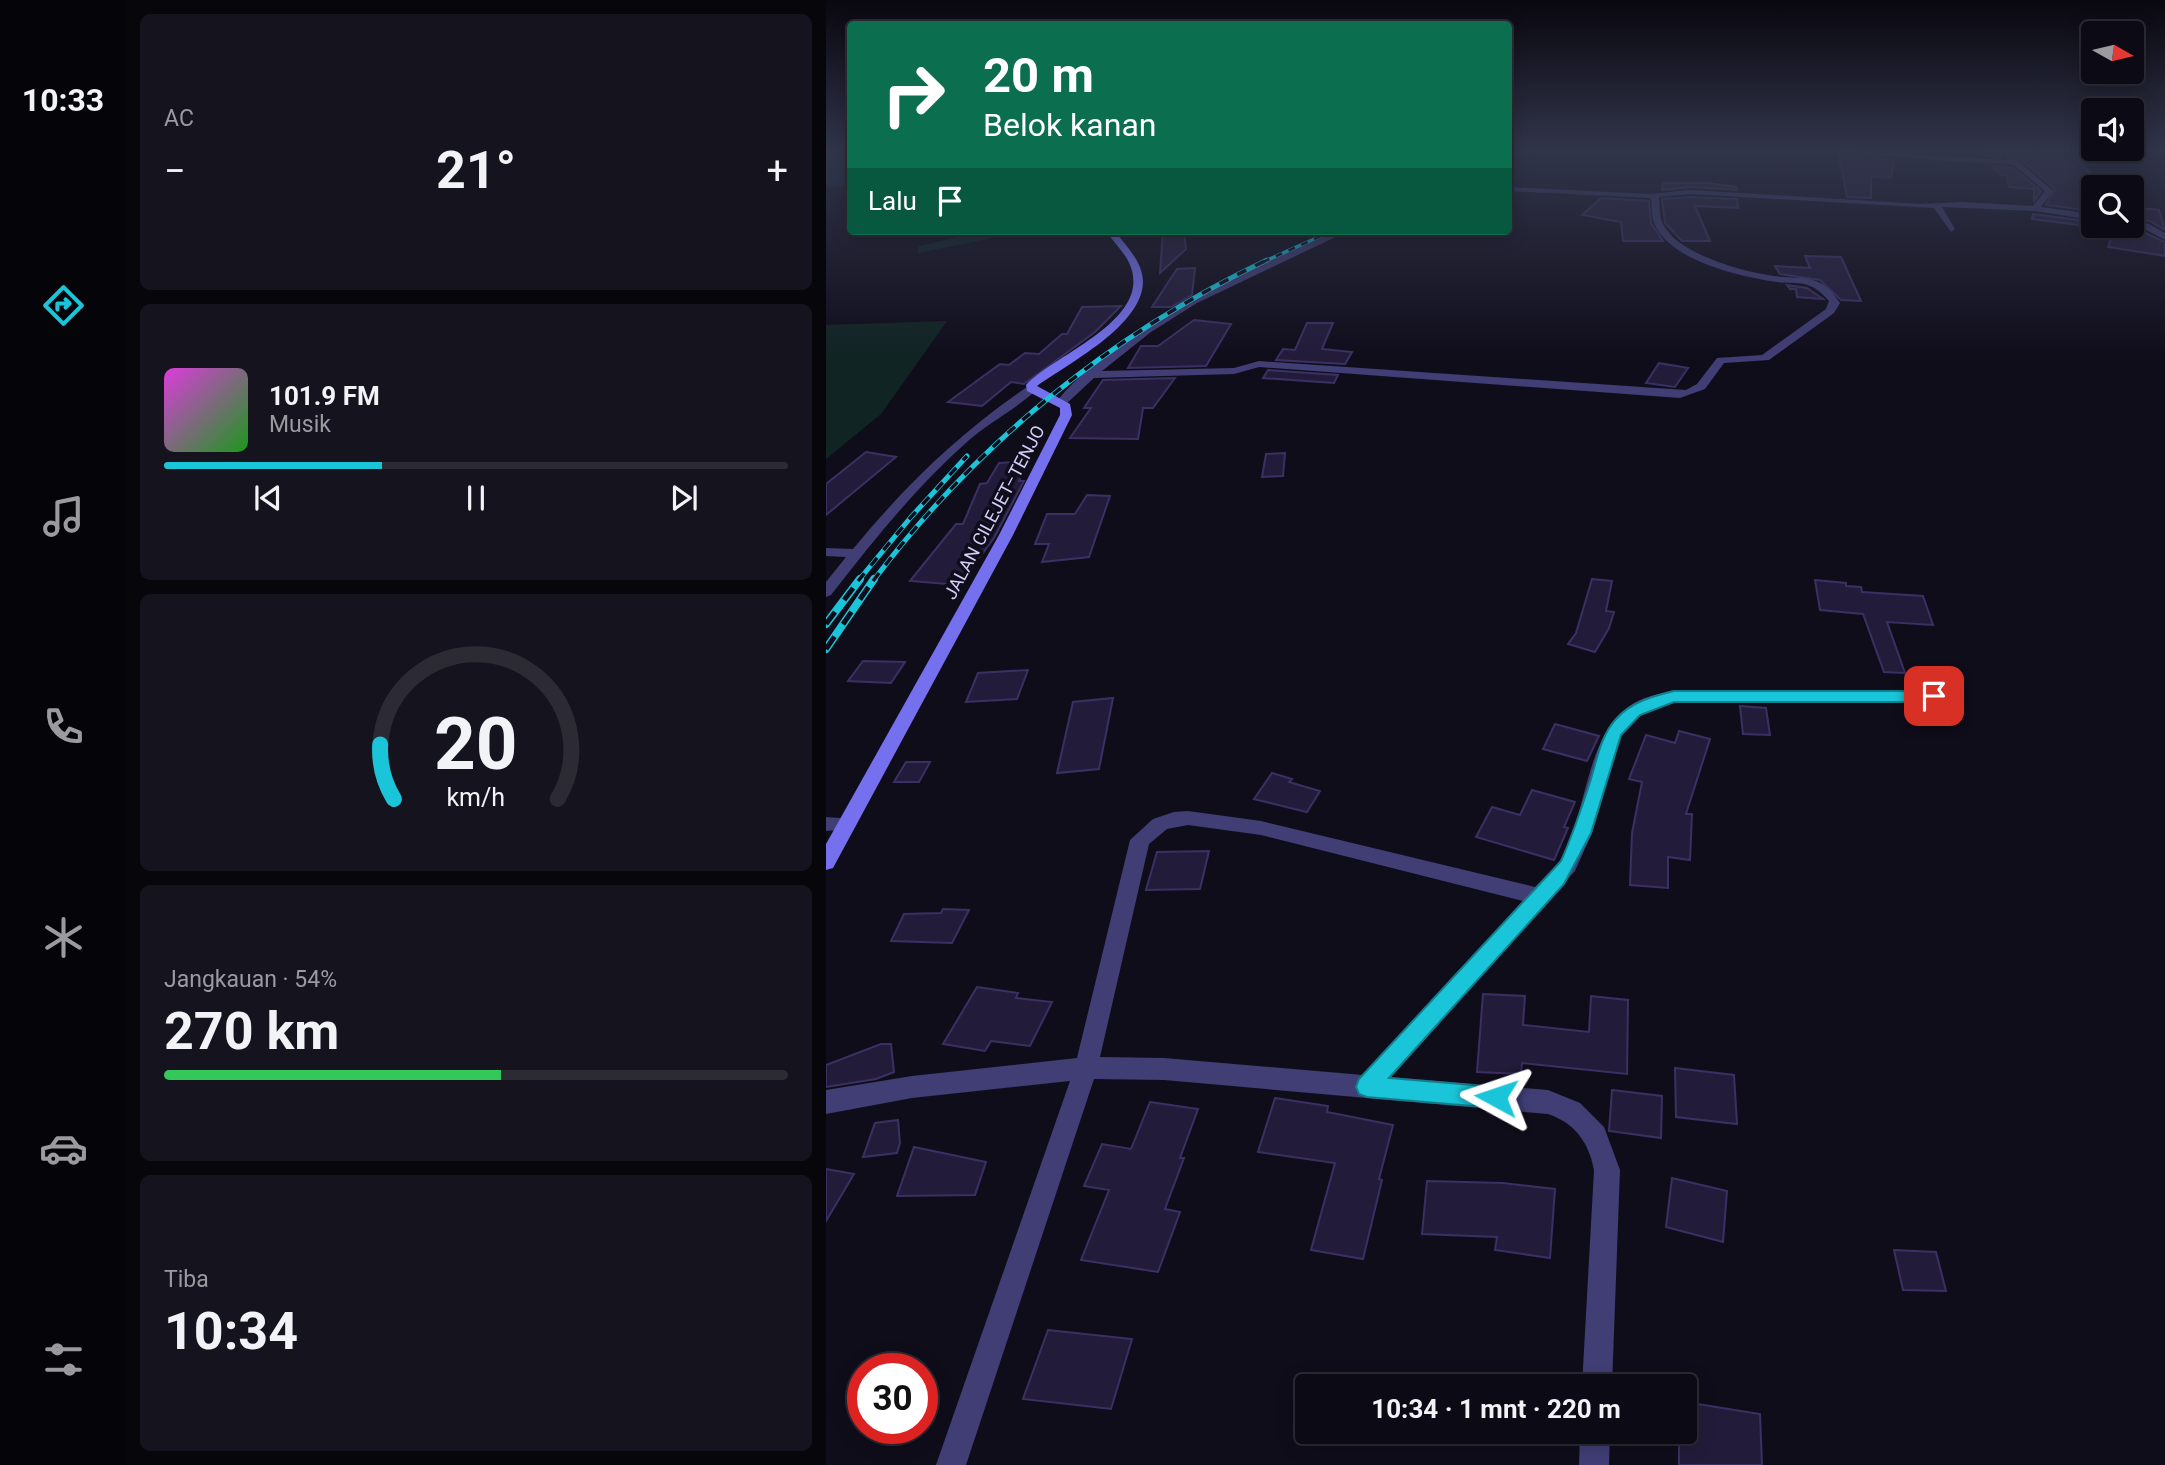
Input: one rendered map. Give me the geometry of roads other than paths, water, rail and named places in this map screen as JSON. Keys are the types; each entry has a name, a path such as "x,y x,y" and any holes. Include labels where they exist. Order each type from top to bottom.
{"main road":[{"path":"1031,389 1034,383 1112,327 1135,302 1140,284 1138,272 1127,250 1114,235"},
{"name":"JALAN CILEJET–TENJO","path":"826,862 1024,499 1068,412 1066,406 1031,389"}],"street":[{"path":"1091,375 1234,371 1259,364 1680,394 1698,390 1713,374 1721,360 1765,358 1830,311 1835,303 1832,297 1810,281 1774,279 1736,271 1698,257 1671,240 1658,219"},
{"path":"1945,219 1951,229"},
{"path":"2144,226 2165,237"},
{"path":"1061,403 1138,336 1194,302 1336,235"},
{"path":"826,592 856,553 947,453 1031,389"},
{"path":"826,552 856,553"},
{"path":"1367,1087 1568,865 1583,833 1613,734 1634,711 1654,701 1674,696 1934,696"},
{"path":"951,1465 1086,1069 1140,840 1160,824 1188,818 1261,828 1541,897"},
{"path":"826,824 846,824"},
{"path":"826,1102 912,1087 1086,1069 1164,1069 1548,1102 1570,1110 1591,1127 1601,1145 1607,1170 1598,1374"},
{"path":"1594,1465 1595,1444"}],"railway":[{"path":"1264,262 1323,235"},
{"path":"873,581 913,531 957,483 1002,438 1050,396 1154,322 1264,262"},
{"path":"858,581 911,517 967,456"},
{"path":"826,624 860,579"},
{"path":"826,649 874,579"}]}
